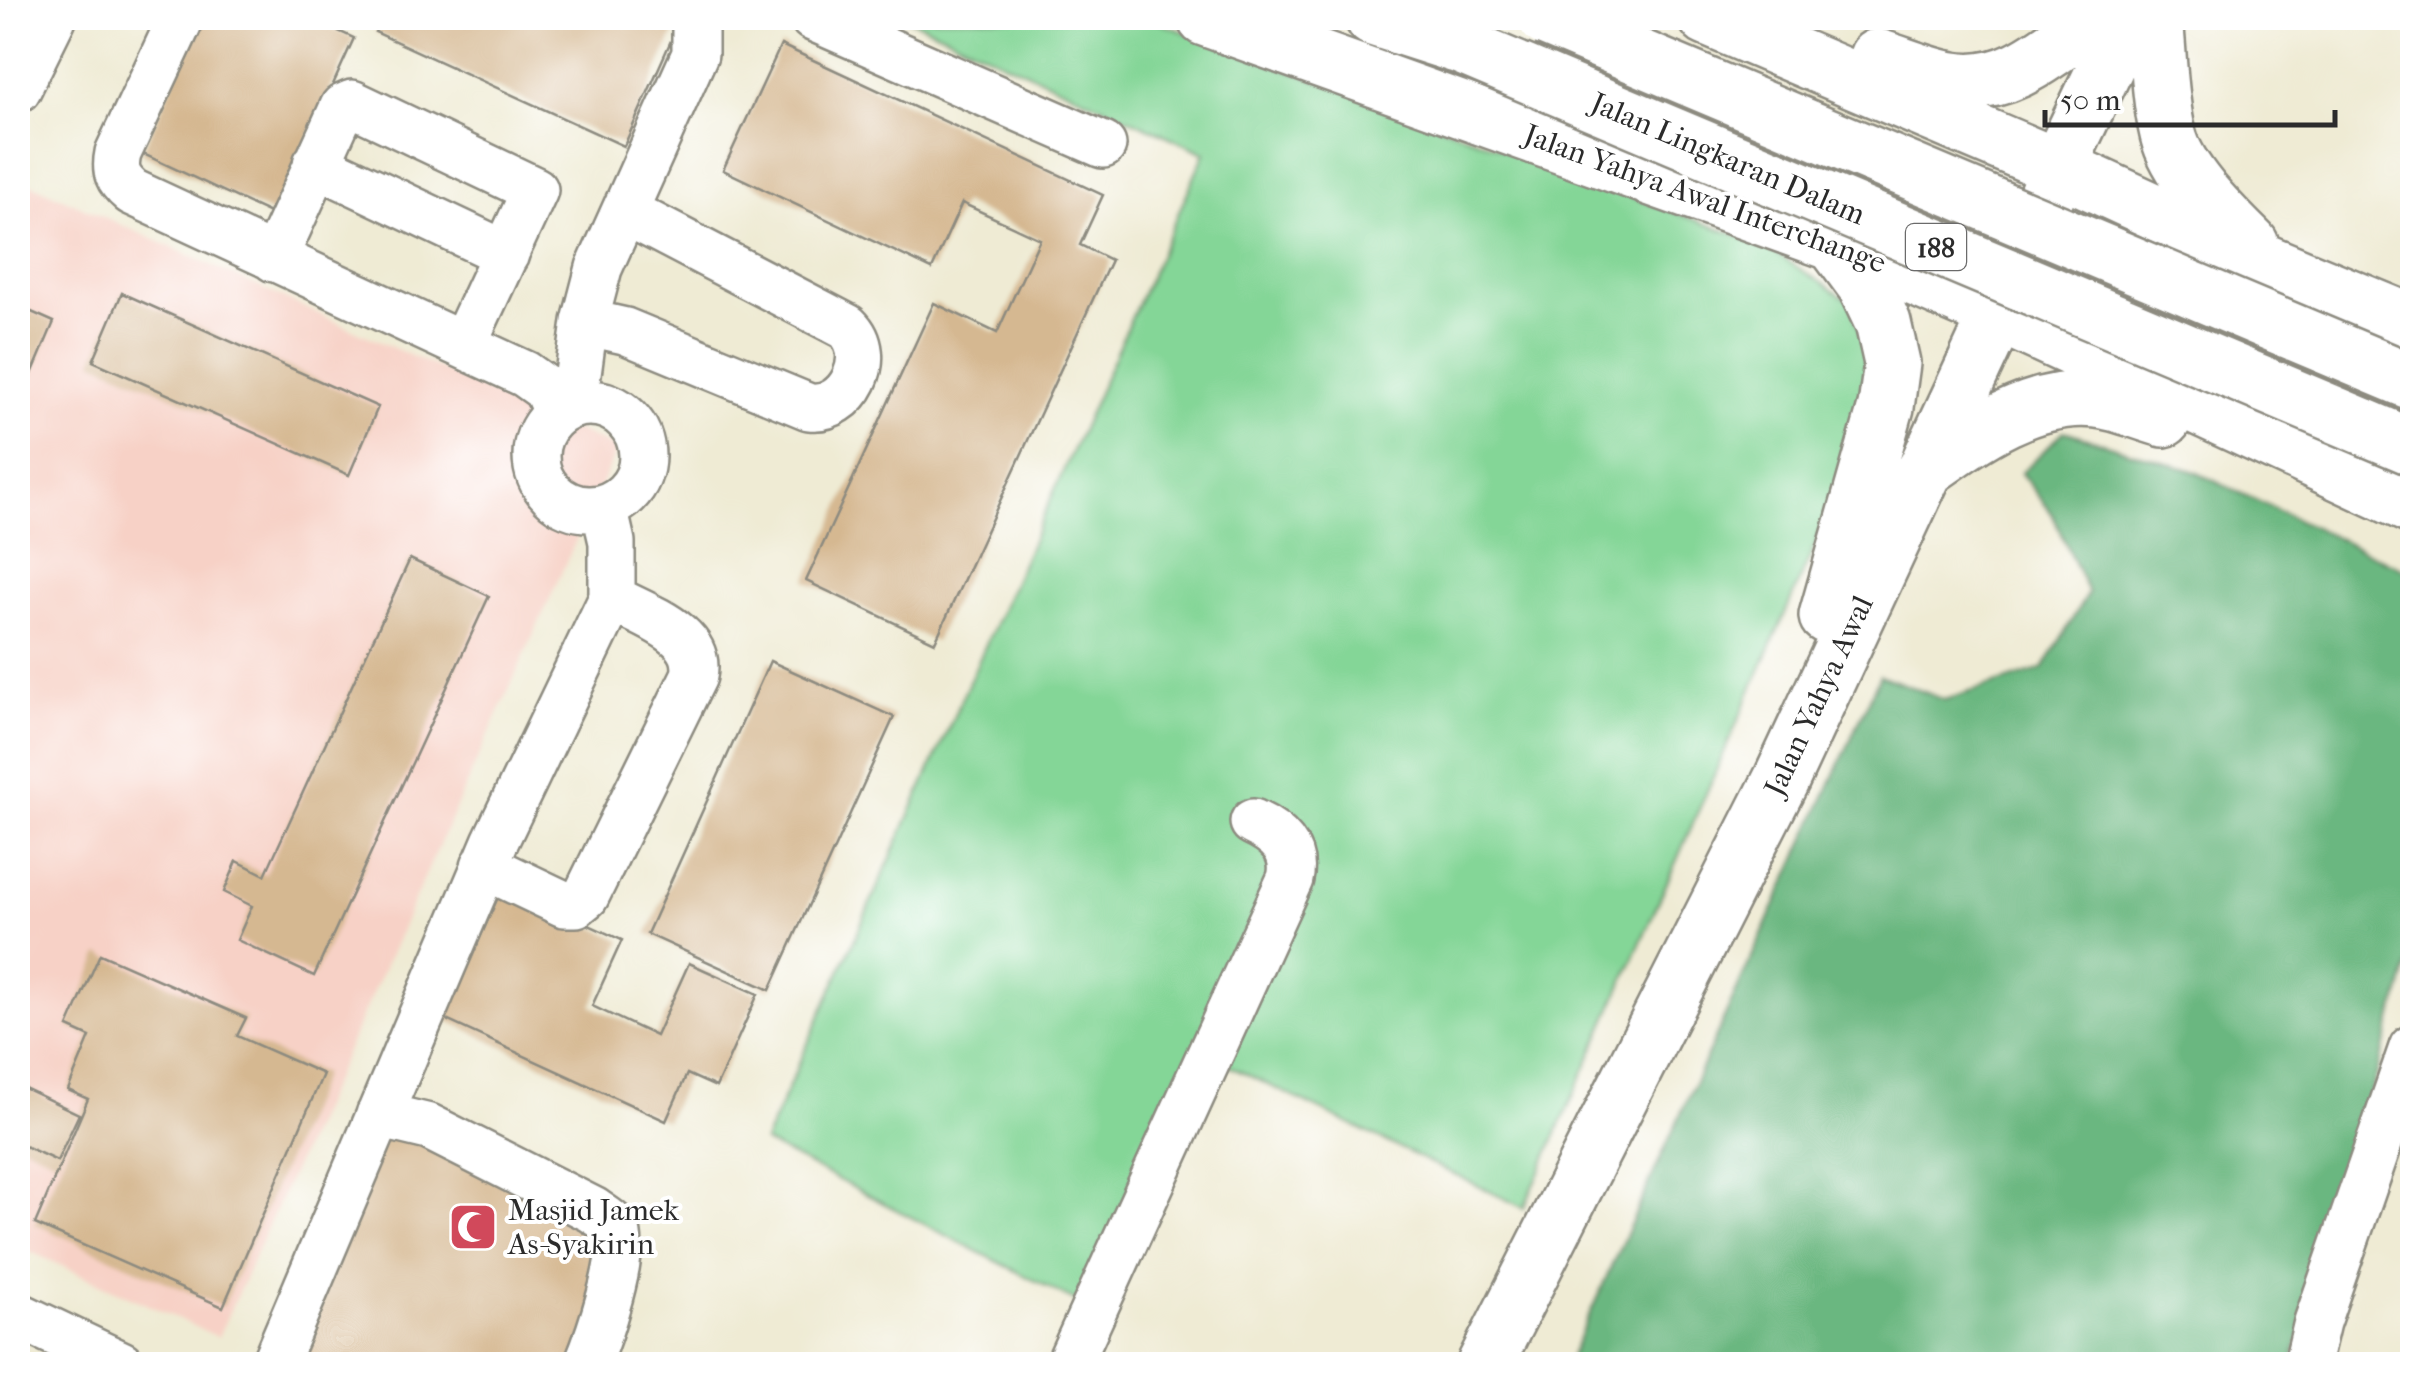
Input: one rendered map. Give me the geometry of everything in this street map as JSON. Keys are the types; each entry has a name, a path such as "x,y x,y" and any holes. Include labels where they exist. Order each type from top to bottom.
{"main road":[{"name":"Jalan Yahya Awal Interchange","path":"1206,18 1834,243 1998,314 2412,506"},
{"name":"Jalan Lingkaran Dalam","path":"1373,18 1460,46 2412,448"},
{"name":"Jalan Lingkaran Dalam","path":"1546,18 2412,382"},
{"path":"1707,18 2412,323"},
{"path":"1750,18 1955,81 2018,72 2094,18"},
{"name":"Jalan Yahya Awal","path":"1486,1364 1782,778 1998,314 2058,168 2129,18"},
{"path":"2154,18 2168,136 2179,159 2214,207 2267,263"},
{"path":"2145,383 2117,352 2106,327 2104,296 2111,269 2130,241 2148,229 2182,224"},
{"path":"1782,778 1886,407 1892,364 1883,323 1865,286 1834,243"},
{"path":"1925,470 1973,436 2015,414 2059,401 2097,400 2311,460"}],"street":[{"path":"23,79 53,18"},
{"path":"182,18 118,153 115,168 120,182 132,192 525,374 566,409"},
{"path":"566,409 599,268 695,54 694,18"},
{"path":"813,18 1102,145"},
{"path":"274,258 343,107 352,102 533,188 535,194 463,346"},
{"path":"316,164 506,254"},
{"path":"585,322 625,331 809,407 835,404 859,367 862,352 858,337 847,327 626,212"},
{"path":"593,402 611,407 627,418 638,433 641,469 634,486 621,500 586,510 553,495 542,480 536,462 537,444 544,427 566,409 593,402"},
{"path":"274,1364 484,866 612,598 612,542 604,507"},
{"path":"484,866 564,904 576,904 586,896 694,676 697,662 693,648 612,598"},
{"path":"1068,1364 1290,878 1292,858 1283,843 1270,830 1253,822"},
{"path":"2307,1364 2317,1322 2399,1148 2412,1048"},
{"path":"378,1115 429,1127 593,1210 614,1226 619,1241 608,1308 587,1364"},
{"path":"18,1315 121,1364"}],"shaded area":[{"path":"18,178 617,449 218,1337 18,1246"}],"green space":[{"path":"907,18 1147,18 1761,244 1850,301 1868,357 1852,461 1524,1208 1200,1052 1110,1319 764,1142 1205,153"},
{"path":"2064,431 2193,471 2412,573 2412,953 2292,1364 1567,1364 1880,675 1945,700 2043,669 2088,593 2051,512 2021,473"}],"building":[{"path":"202,18 310,18 354,38 274,215 141,153"},
{"path":"382,18 681,18 624,146 375,32"},
{"path":"781,45 1103,195 1080,245 1111,260 935,642 806,581 934,303 997,333 1040,239 962,203 932,269 723,170"},
{"path":"122,293 378,407 349,475 93,361"},
{"path":"18,306 54,322 18,407"},
{"path":"410,559 489,596 314,976 237,940 252,906 224,892 237,861 265,875"},
{"path":"770,661 894,717 770,990 647,934"},
{"path":"503,886 622,940 592,1006 656,1036 689,963 758,994 716,1087 687,1074 666,1121 444,1019"},
{"path":"100,954 246,1018 237,1036 323,1074 223,1307 35,1224 88,1099 68,1090 90,1037 68,1027"},
{"path":"18,1085 79,1114 57,1161 18,1143"},
{"name":"Masjid Jamek As-Syakirin","path":"391,1120 642,1245 593,1364 289,1364"}],"place":[{"name":"Masjid Jamek As-Syakirin","path":"473,1227"}]}
